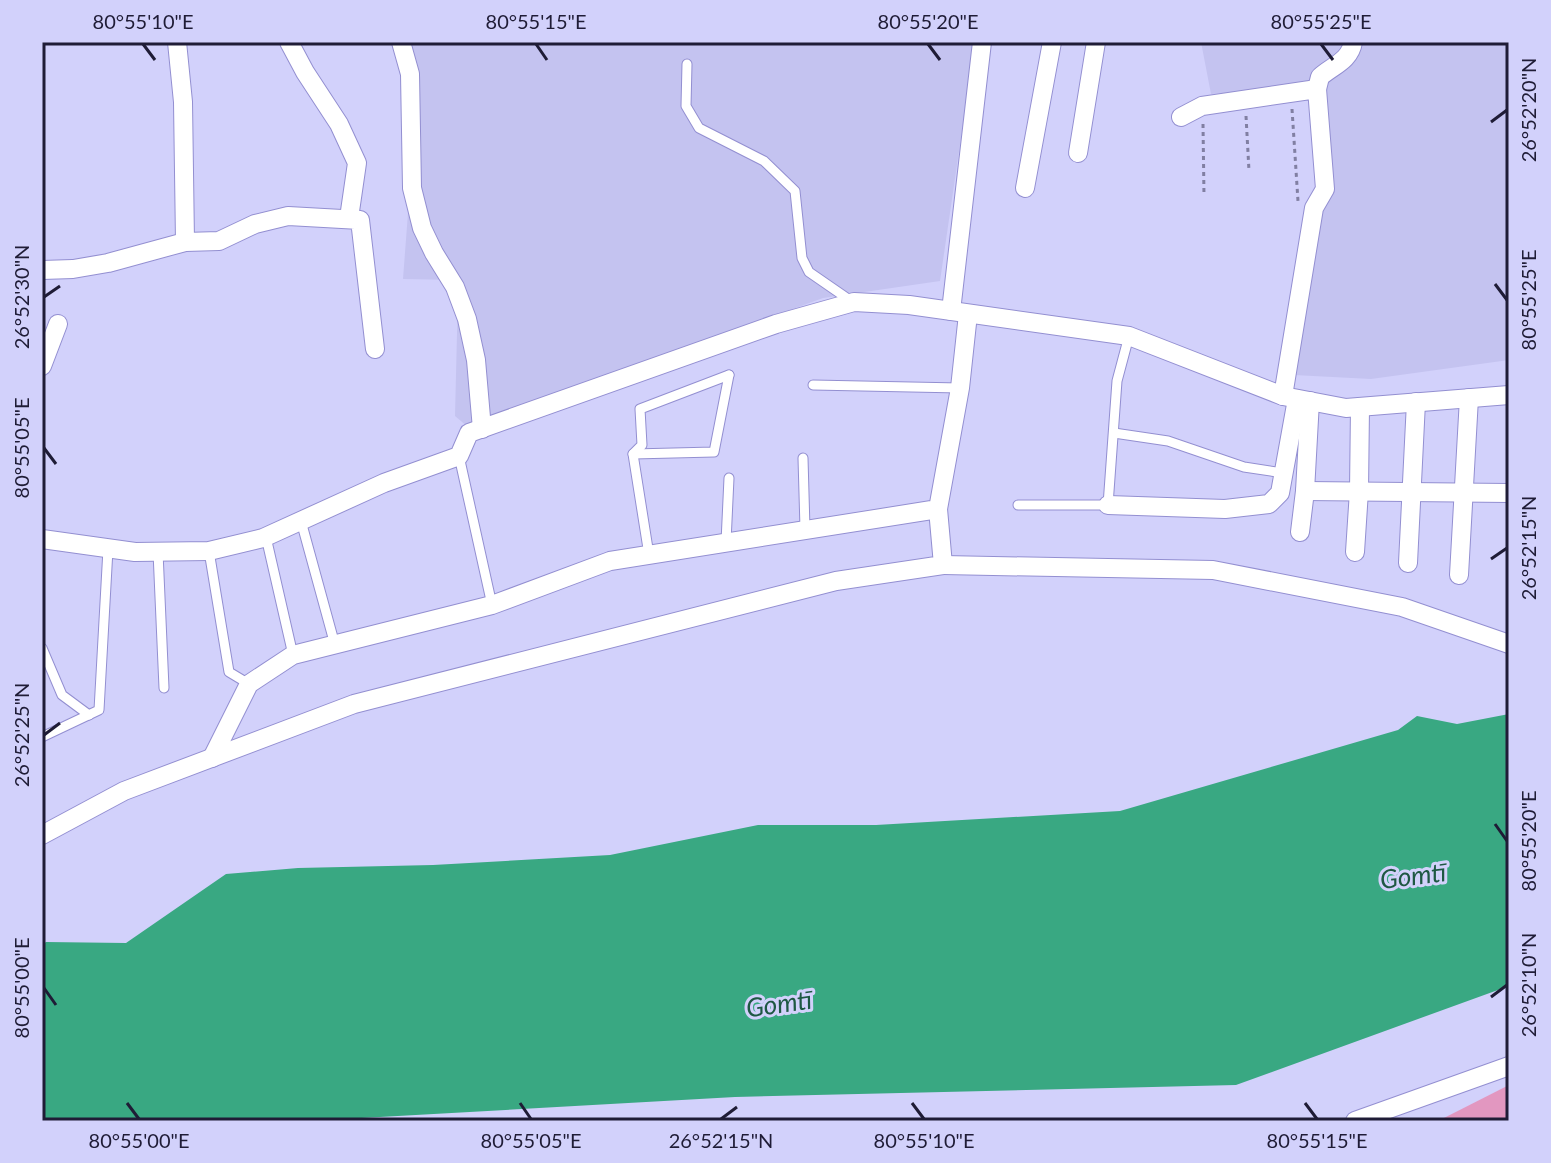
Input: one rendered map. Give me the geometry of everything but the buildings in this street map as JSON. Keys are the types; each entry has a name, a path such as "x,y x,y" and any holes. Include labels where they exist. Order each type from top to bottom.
{"street":[{"path":"177,42 183,102 185,242"},
{"path":"289,42 339,124 357,163 349,218"},
{"path":"401,42 410,74 412,188 422,228 455,287 467,319 476,360 482,429"},
{"path":"943,565 938,509 960,388 960,313 982,42"},
{"path":"1025,188 1052,42"},
{"path":"1078,153 1096,42"},
{"path":"1108,505 1225,509 1269,504 1280,493 1296,399 1314,208 1325,189 1317,89 1320,77 1340,64 1353,42"},
{"path":"1181,117 1202,106 1317,89"},
{"path":"42,270 108,263 185,242 219,241 255,224 288,216 360,220 375,349"},
{"path":"42,539 108,549 158,552 209,551 266,537 384,483 459,456 469,433 776,324 854,302 909,305 1129,336 1296,399 1346,408 1509,395"},
{"path":"42,366 58,324"},
{"path":"1459,575 1469,398"},
{"path":"1296,399 1305,491 1300,532"},
{"path":"1408,563 1416,402"},
{"path":"1355,552 1360,407"},
{"path":"1305,491 1509,493"},
{"path":"212,758 249,684 293,655 492,605 610,561 938,509"},
{"path":"42,835 124,791 354,704 836,581 943,565 1213,570 1402,607 1509,644"},
{"path":"1355,1121 1509,1066"}],"lane":[{"path":"687,64 686,106 699,128 764,161 795,191 802,258 809,272 854,302"},
{"path":"1018,505 1108,505 1117,381 1129,336"},
{"path":"729,375 714,452 633,454 642,445 640,409 729,375"},
{"path":"813,385 960,388"},
{"path":"1114,433 1168,441 1244,467 1283,473"},
{"path":"633,454 649,555"},
{"path":"459,456 492,605"},
{"path":"803,458 805,529"},
{"path":"726,542 729,478"},
{"path":"301,521 335,645"},
{"path":"266,537 293,655"},
{"path":"42,737 99,710 108,549"},
{"path":"209,551 229,672 249,684"},
{"path":"158,552 164,688"},
{"path":"42,648 62,695 89,715"}],"path":[{"path":"1290,93 1298,202"},
{"path":"1245,100 1249,171"},
{"path":"1202,106 1204,196"}],"shaded area":[{"path":"398,42 975,42 940,281 823,298 468,427 455,416 456,280 403,279 412,160"},
{"path":"1201,42 1509,42 1509,360 1371,379 1294,375 1320,210 1312,86 1211,94"},
{"path":"1509,1085 1509,1121 1438,1121"}],"water":[{"name":"Gomtī","path":"1509,714 1509,986 1236,1085 735,1097 308,1121 42,1121 42,945 46,942 126,943 226,874 298,868 433,865 610,855 758,825 876,825 1120,811 1398,730 1417,716 1457,724"}]}
